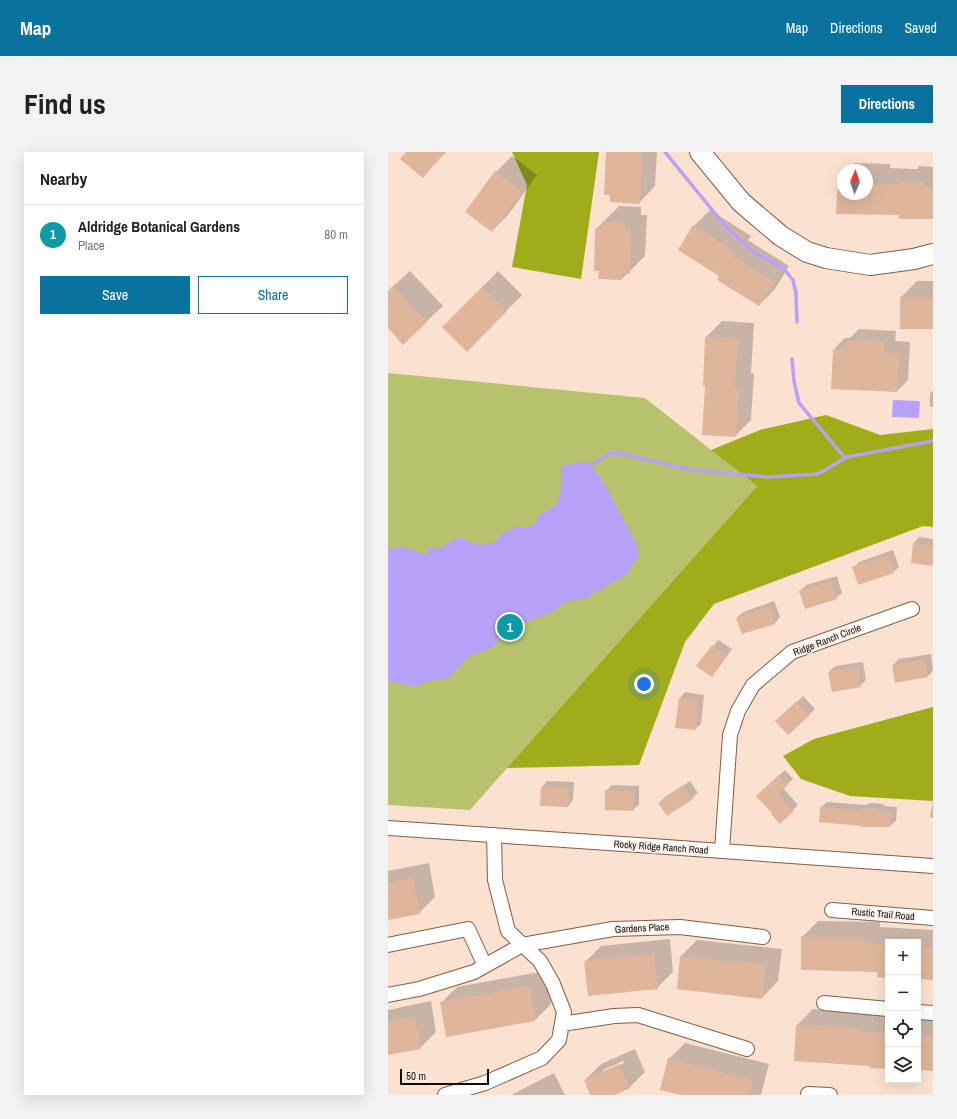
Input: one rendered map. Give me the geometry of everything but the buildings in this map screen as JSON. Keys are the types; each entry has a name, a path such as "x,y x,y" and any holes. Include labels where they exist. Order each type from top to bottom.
{"street":[{"path":"700,152 741,202 781,236 807,252 826,258 870,265 914,259 933,254"},
{"name":"Ridge Ranch Circle","path":"722,851 730,735 738,711 753,685 792,652 912,609"},
{"name":"Rocky Ridge Ranch Road","path":"388,828 933,866"},
{"path":"445,1095 485,1083 542,1058 559,1040 564,1012 554,984 540,962 508,931 495,880 494,835"},
{"name":"Rustic Trail Road","path":"832,910 933,918"},
{"name":"Gardens Place","path":"388,995 419,989 474,972 522,945 613,929 680,926 764,937"},
{"path":"388,945 468,929 485,966"},
{"path":"824,1003 885,1009"},
{"path":"921,1012 933,1013"},
{"path":"562,1024 614,1016 638,1015 747,1049"},
{"path":"808,1094 830,1095"}],"green space":[{"path":"512,152 599,152 581,279 512,267 527,185"},
{"path":"388,373 645,398 757,486 470,810 388,805"},
{"path":"826,415 880,435 933,429 933,527 923,526 714,604 685,642 639,765 507,768 757,486 711,450 760,430"},
{"path":"933,707 933,801 850,796 801,779 783,756 814,739"}],"shaded area":[{"path":"893,400 920,401 919,418 892,417"},
{"path":"587,461 601,478 636,543 639,556 626,575 586,598 563,603 555,611 514,627 491,648 467,658 449,678 429,681 414,687 388,681 388,549 404,547 426,555 429,547 439,549 461,537 474,544 496,542 501,534 518,526 525,528 535,524 539,515 556,505 561,491 562,466"}],"waterway":[{"path":"665,152 726,227 751,250 783,268 793,280 796,293 797,322"},
{"path":"792,359 794,381 799,403 845,458"},
{"path":"591,465 611,453 622,454 691,470 769,477 818,474 847,457 933,441"}],"place":[{"name":"Aldridge Botanical Gardens","path":"510,627"}]}
